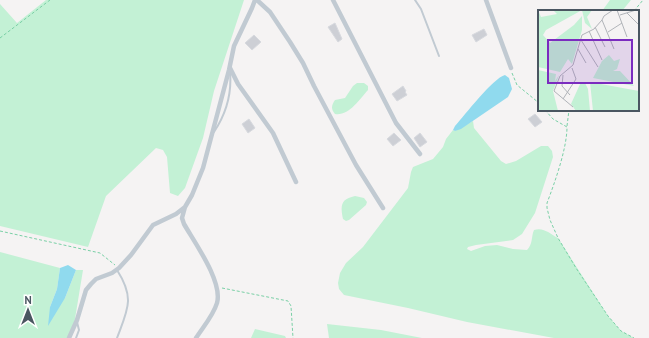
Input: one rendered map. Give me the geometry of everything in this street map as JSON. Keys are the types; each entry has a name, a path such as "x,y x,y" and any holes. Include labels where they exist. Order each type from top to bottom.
{"street":[{"path":"196,338 215,310 217,301 213,275 182,218 185,207 192,196 203,168 230,69 234,46 256,0 270,12 297,52 356,165 382,208"},
{"path":"333,0 396,123 420,154"},
{"path":"486,0 511,68"},
{"path":"230,69 238,84 269,126 296,182"},
{"path":"69,338 77,320 86,290 91,284 96,279 118,269 131,255 153,225 176,214 185,207"}],"lane":[{"path":"415,0 421,10 439,56"},
{"path":"211,136 222,120 228,104 231,83 230,69"},
{"path":"117,338 129,303 126,287 118,269"},
{"path":"76,338 78,330 77,320"}],"path":[{"path":"0,38 50,0"},
{"path":"635,10 643,0"},
{"path":"511,68 517,85 538,102"},
{"path":"546,111 552,119 567,127"},
{"path":"569,111 567,134 560,163 547,203 550,220 558,238 608,316 621,331 634,338"},
{"path":"0,231 100,253 118,269"},
{"path":"215,287 288,300 291,306 293,338"}],"green space":[{"path":"46,0 244,0 214,91 203,138 185,188 178,196 170,193 167,157 163,150 156,148 106,196 88,247 0,226 0,4 17,23"},
{"path":"610,0 631,0 623,10 603,10"},
{"path":"357,83 364,83 368,86 368,90 349,110 340,114 335,114 332,107 335,100 345,98 353,86"},
{"path":"473,121 474,128 501,161 506,164 516,161 541,146 548,146 552,151 553,157 535,213 522,234 513,240 476,245 468,247 467,249 471,251 485,246 497,245 513,249 527,250 531,243 534,230 541,229 547,231 558,238 608,316 621,331 634,338 554,338 467,322 344,295 339,289 338,283 340,273 346,263 363,247 408,188 413,167 433,159 443,147 446,139 453,130 455,131"},
{"path":"355,196 364,198 367,202 366,205 346,221 343,219 343,203 350,197"},
{"path":"0,252 60,268 57,289 50,307 65,298 76,270 83,270 73,331 69,338 0,338"},
{"path":"327,324 381,330 422,338 329,338"},
{"path":"255,329 285,336 286,338 251,338"}],"water":[{"path":"505,75 509,78 512,89 508,97 461,129 455,131 453,130 479,98 494,83"},
{"path":"68,265 76,270 65,298 48,326 50,307 57,289 60,268"}],"building":[{"path":"335,23 342,39 338,42 328,27"},
{"path":"484,29 487,35 476,42 472,35"},
{"path":"254,35 261,42 252,50 245,43"},
{"path":"403,86 407,95 397,101 392,94"},
{"path":"535,114 542,122 535,127 528,119"},
{"path":"249,119 255,128 248,133 242,124"},
{"path":"394,133 401,140 393,146 387,139"},
{"path":"420,133 427,142 420,147 414,138"}]}
